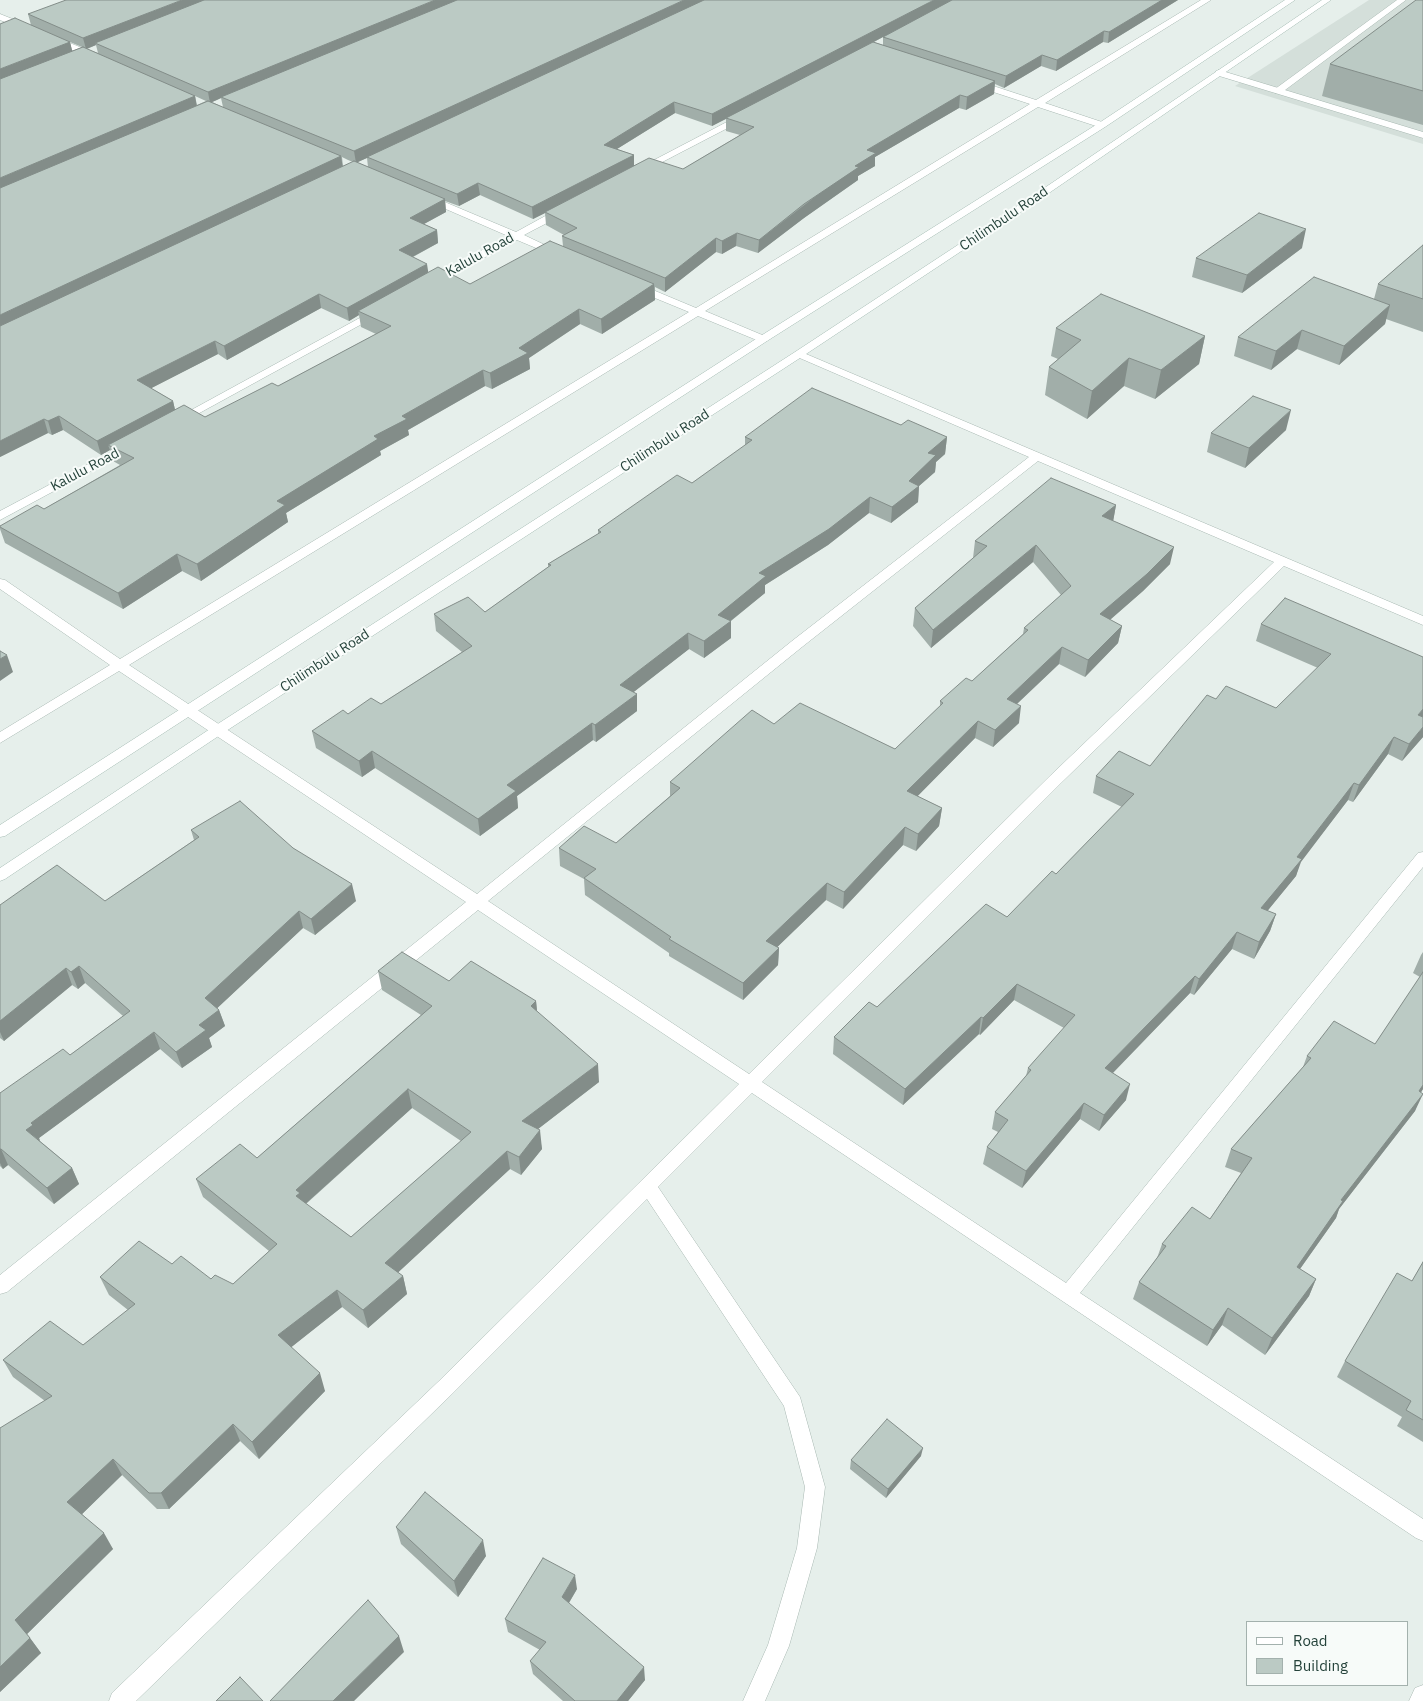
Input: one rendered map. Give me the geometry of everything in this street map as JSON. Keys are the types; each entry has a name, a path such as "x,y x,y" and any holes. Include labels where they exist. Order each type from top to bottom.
{"street":[{"path":"0,738 1040,104 1207,0"},
{"name":"Chilimbulu Road","path":"0,832 763,339 1102,125 1291,0"},
{"name":"Chilimbulu Road","path":"0,875 218,730 799,354 1043,193 1327,0"},
{"path":"1278,91 1402,0"},
{"path":"0,17 106,62"},
{"path":"1219,74 1423,135"},
{"path":"965,80 1102,125"},
{"path":"628,176 750,113"},
{"path":"414,192 570,258"},
{"name":"Kalulu Road","path":"420,288 515,235 576,204"},
{"path":"625,281 763,339"},
{"path":"171,424 386,307"},
{"path":"799,354 1423,621"},
{"name":"Kalulu Road","path":"0,516 137,443"},
{"path":"0,1286 797,644 1036,456"},
{"path":"120,1701 439,1394 1056,779 1282,561"},
{"path":"0,583 187,711 478,902 1423,1531"},
{"path":"1068,1294 1423,857"},
{"path":"648,1186 794,1403 815,1487 807,1548 778,1646 754,1701"},
{"path":"1420,1701 1423,1696"}],"shaded area":[{"path":"1369,0 1423,0 1423,144 1235,86"}],"building":[{"path":"66,0 182,0 83,38 28,14"},
{"path":"204,0 435,0 208,92 95,43"},
{"path":"457,0 684,0 354,151 221,97"},
{"path":"704,0 934,0 712,114 674,102 604,145 634,155 532,207 478,183 457,194 367,157"},
{"path":"952,0 1162,0 1109,32 1104,31 1057,60 1042,55 1006,76 883,37"},
{"path":"1416,0 1423,0 1423,91 1330,64"},
{"path":"15,18 70,42 0,69 0,24"},
{"path":"873,42 995,81 967,97 960,95 867,150 876,153 855,166 859,167 804,204 759,240 737,233 722,241 716,238 665,278 562,236 577,228 545,212 649,158 683,169 754,127 726,118"},
{"path":"83,47 195,96 0,178 0,79"},
{"path":"208,101 341,156 0,315 0,188"},
{"path":"354,161 445,199 410,218 437,230 399,250 427,264 347,308 319,294 224,346 215,341 137,380 173,401 97,441 59,416 48,421 44,419 0,441 0,326"},
{"path":"1259,213 1306,229 1247,275 1196,258"},
{"path":"550,241 654,284 601,319 579,309 519,348 528,353 490,373 483,370 402,416 407,419 374,436 378,439 277,501 285,505 197,564 177,554 118,593 0,527 37,505 44,509 134,458 108,445 184,405 205,417 272,383 278,386 391,326 358,311 438,267 470,284"},
{"path":"1423,245 1423,299 1378,284"},
{"path":"1314,277 1390,305 1344,346 1302,330 1276,351 1238,337"},
{"path":"1101,294 1205,336 1161,370 1129,358 1092,391 1049,367 1081,340 1056,328"},
{"path":"812,388 901,425 908,420 947,437 928,453 936,455 909,481 919,486 892,507 870,497 829,529 759,573 766,576 718,615 731,621 704,641 688,633 620,685 637,694 595,725 592,723 507,785 516,791 478,819 372,751 359,761 312,731 343,710 348,714 371,698 381,704 472,646 434,614 468,597 485,612 551,565 548,564 601,532 598,530 677,475 692,483 752,440 745,437"},
{"path":"1253,396 1291,410 1249,448 1211,433"},
{"path":"1051,478 1116,505 1102,516 1174,547 1147,574 1100,614 1122,626 1088,660 1062,647 1007,699 1021,706 995,730 978,721 907,791 942,808 918,834 905,827 844,892 827,883 766,941 779,948 743,983 669,939 671,937 584,878 596,869 559,848 584,826 616,843 680,788 670,782 752,710 774,724 800,703 895,749 943,703 940,701 966,678 972,681 1028,630 1024,628 1071,586 1036,545 933,630 915,608 987,546 975,541"},
{"path":"1285,598 1423,657 1423,709 1418,715 1423,717 1423,727 1409,744 1394,737 1359,785 1354,783 1297,857 1302,859 1261,908 1276,914 1259,942 1237,932 1199,979 1195,976 1105,1068 1130,1084 1104,1115 1084,1103 1026,1171 987,1147 1008,1120 995,1112 1031,1070 1028,1068 1075,1015 1017,984 983,1018 981,1017 905,1089 834,1037 869,1002 877,1007 986,904 1007,917 1052,871 1056,874 1134,794 1096,776 1119,751 1150,766 1207,695 1216,699 1226,686 1276,708 1331,654 1261,624"},
{"path":"0,651 7,655 0,659"},
{"path":"240,801 293,848 352,884 311,919 299,911 205,998 219,1010 199,1025 206,1030 176,1052 154,1032 31,1123 33,1125 26,1130 72,1168 47,1188 0,1149 0,1093 63,1049 70,1055 130,1011 79,966 71,972 66,968 0,1021 0,905 57,865 105,901 199,837 191,830"},
{"path":"402,952 449,981 471,961 536,1001 531,1006 598,1064 522,1121 540,1130 519,1157 507,1151 385,1263 403,1276 363,1310 337,1290 278,1335 320,1373 252,1442 233,1424 161,1493 149,1493 113,1459 67,1502 104,1533 15,1620 30,1638 0,1667 0,1428 52,1396 3,1360 50,1321 83,1345 135,1304 100,1277 139,1241 172,1264 181,1256 211,1279 215,1275 233,1284 277,1244 196,1179 240,1144 257,1158 432,1006 378,971","holes":["408,1089 471,1132 351,1237 296,1196 300,1193 296,1190"]},
{"path":"1423,972 1423,1085 1419,1091 1423,1094 1341,1200 1343,1201 1297,1267 1316,1279 1272,1338 1228,1308 1213,1330 1139,1282 1166,1246 1162,1244 1192,1207 1210,1219 1252,1158 1231,1149 1311,1058 1307,1056 1334,1021 1375,1044"},
{"path":"1423,1262 1423,1420 1406,1410 1411,1401 1345,1361 1397,1273 1412,1281"},
{"path":"887,1419 923,1448 888,1489 851,1460"},
{"path":"425,1492 483,1540 454,1581 396,1527"},
{"path":"543,1558 575,1575 562,1597 644,1667 617,1701 575,1701 530,1661 546,1642 505,1619"},
{"path":"368,1600 399,1636 333,1701 270,1701"},
{"path":"240,1677 263,1701 216,1701"}]}
